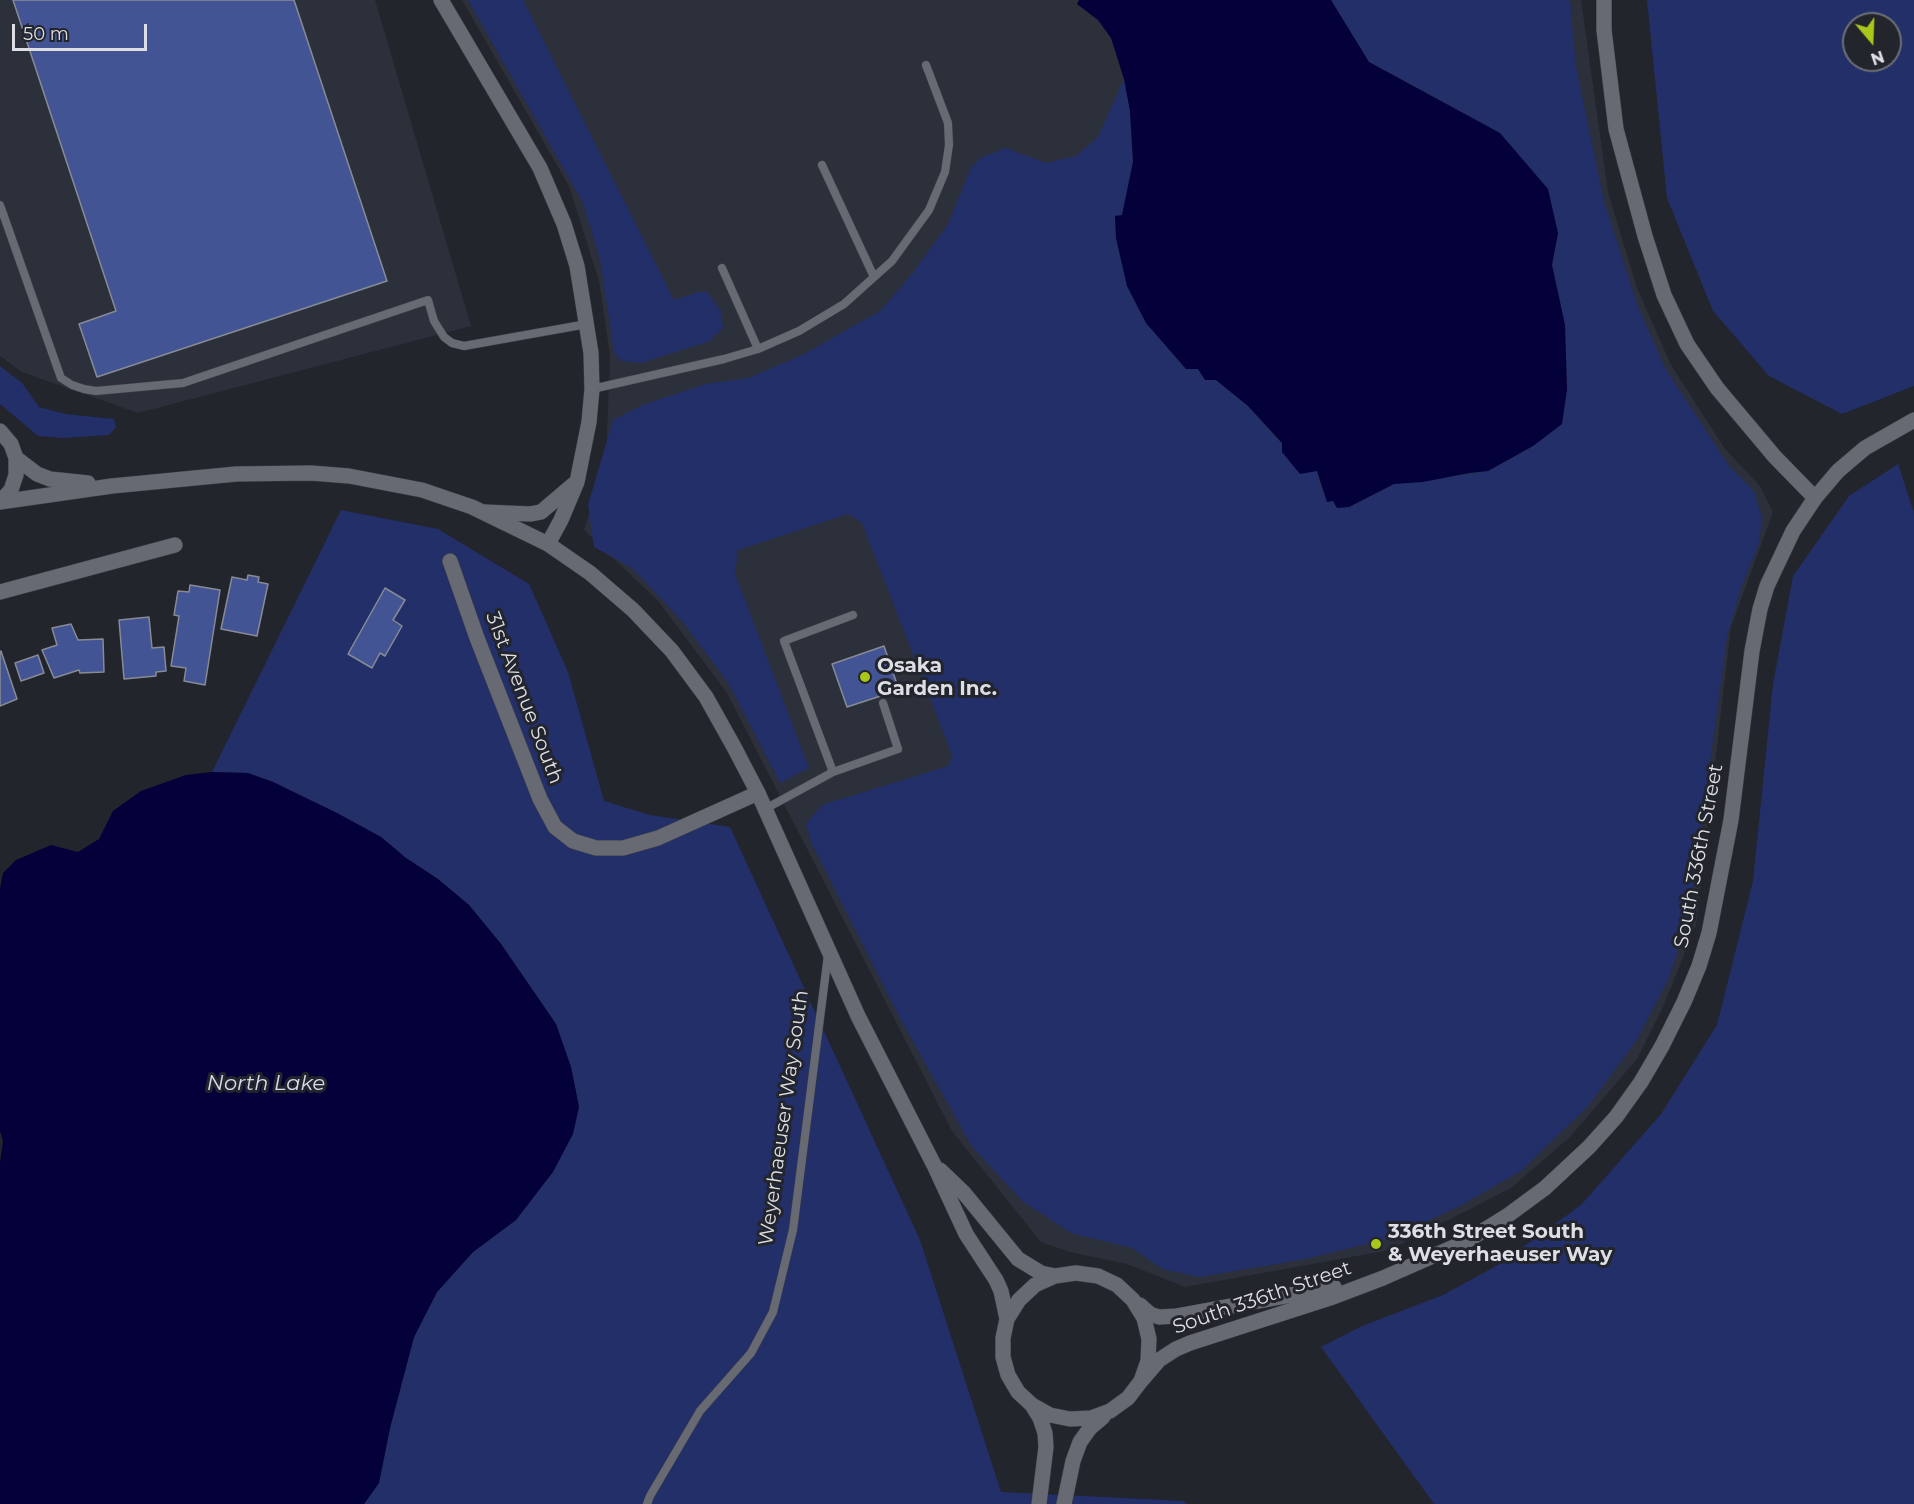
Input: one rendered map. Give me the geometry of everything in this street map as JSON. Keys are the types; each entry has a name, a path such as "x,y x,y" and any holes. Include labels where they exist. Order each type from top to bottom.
{"street":[{"path":"441,0 540,168 564,224 577,266 591,353 592,389 589,422 577,482 548,544"},
{"path":"1604,0 1604,30 1617,129 1645,236 1664,296 1687,344 1716,388 1775,457 1815,498"},
{"name":"South 336th Street","path":"1141,1381 1159,1360 1187,1344 1333,1297 1465,1242 1545,1188 1589,1147 1616,1117 1641,1082 1662,1046 1699,966 1709,933 1731,820 1746,696 1760,609 1767,586 1793,531 1815,498 1838,471 1865,448 1914,420"},
{"path":"0,431 11,444 16,458 16,475 11,490 0,502"},
{"path":"16,458 37,474 50,479 112,486"},
{"path":"0,502 112,486 236,474 311,473 386,482 447,498 484,512 548,544 590,573 633,610 672,651 706,697 758,793 858,1016 934,1165 966,1234 996,1280 1001,1291 1007,1319"},
{"path":"484,512 530,514 541,512 577,482"},
{"path":"0,592 176,545"},
{"name":"31st Avenue South","path":"450,561 477,638 540,799 555,827 573,841 596,848 623,848 658,838 758,793"},
{"path":"934,1165 964,1193 1018,1259 1041,1273 1055,1276"},
{"name":"South 336th Street","path":"1133,1300 1150,1314 1159,1317 1183,1316 1325,1289 1406,1267"},
{"path":"1064,1504 1073,1461 1080,1442 1090,1428 1128,1398 1141,1381 1148,1361 1149,1339 1144,1318 1133,1300 1117,1285 1098,1276 1076,1273 1055,1276 1035,1285 1018,1300 1007,1319 1003,1338 1003,1357 1008,1375 1018,1392 1032,1405 1050,1415 1070,1419 1090,1418 1110,1411"},
{"path":"1032,1405 1040,1418 1045,1433 1046,1447 1038,1504"}],"lane":[{"path":"592,389 758,349 799,331 844,304 892,261 929,210 945,172 949,145 948,123 926,65"},
{"path":"822,165 874,277"},
{"path":"0,205 62,378 84,389 96,391 183,383 428,300 434,321 444,337 452,343 464,346 587,324"},
{"path":"722,268 758,349"},
{"path":"833,772 784,640 853,615"},
{"path":"765,809 833,772 898,749 883,703"},
{"name":"Weyerhaeuser Way South","path":"647,1504 700,1411 751,1353 773,1312 793,1230 828,950"}],"shaded area":[{"path":"0,0 375,0 471,326 138,413 22,372 0,356"},
{"path":"462,0 1581,0 1608,192 1637,288 1671,365 1725,449 1760,486 1773,512 1731,627 1696,925 1663,1007 1637,1059 1570,1137 1511,1188 1390,1250 1185,1287 1127,1264 1070,1252 1041,1242 952,1131 727,693 659,602 584,530 606,463 610,355 599,281 569,186"},
{"path":"468,0 523,0 674,300 698,292 707,292 721,311 723,328 710,341 641,363 621,361 614,352 600,259 583,203"},
{"path":"1331,0 1570,0 1576,67 1604,201 1638,307 1665,368 1729,466 1754,491 1762,518 1759,544 1741,588 1727,637 1689,917 1668,980 1636,1041 1589,1105 1521,1171 1458,1207 1388,1239 1305,1259 1199,1277 1162,1269 1132,1248 1071,1233 1022,1201 971,1145 901,1020 811,842 806,824 822,805 948,766 952,755 862,523 848,514 738,550 735,574 809,768 780,783 729,684 682,621 632,568 594,547 588,505 613,420 645,404 706,384 749,378 806,353 880,311 912,274 948,224 971,168 980,158 1006,148 1046,163 1076,156 1098,137 1124,79 1130,111 1133,162 1122,215 1115,216 1116,239 1127,286 1146,323 1186,369 1198,369 1216,380 1248,406 1282,444 1317,471 1321,487 1333,501 1349,507 1394,484 1488,471 1567,390 1565,325 1552,265 1558,233 1500,133 1369,62"},
{"path":"1647,0 1914,0 1914,386 1842,414 1769,376 1713,311 1667,198"},
{"path":"0,366 22,383 39,407 65,414 114,419 116,427 109,435 63,438 38,436 0,404"},
{"path":"1898,464 1914,513 1914,1504 1434,1504 1321,1347 1362,1326 1443,1295 1498,1265 1581,1205 1661,1114 1717,1025 1753,881 1773,684 1793,576 1849,496"},
{"path":"341,510 438,529 529,584 568,672 604,801 650,815 730,827 920,1240 1001,1492 1184,1501 1186,1504 364,1504 379,1483 390,1428 414,1337 437,1292 473,1252 516,1220 579,1106 571,1067 556,1024 501,944 469,905 381,837 337,813 273,782 248,773 212,772"}],"water":[{"path":"1079,0 1331,0 1369,62 1500,133 1548,189 1558,233 1552,265 1565,325 1567,390 1562,424 1533,446 1488,471 1423,482 1394,484 1349,507 1337,508 1333,501 1327,502 1317,471 1300,474 1282,452 1282,443 1248,406 1216,380 1205,380 1198,369 1186,369 1146,323 1127,286 1116,238 1115,216 1122,215 1133,162 1130,111 1124,79 1111,38 1098,20 1077,4"},
{"name":"North Lake","path":"212,772 248,773 273,782 337,813 381,837 469,905 501,944 556,1024 571,1067 579,1107 573,1134 553,1172 516,1220 473,1252 437,1292 414,1337 390,1428 379,1483 364,1504 0,1504 0,1163 3,1141 0,1131 0,889 3,873 16,860 51,845 78,852 99,839 113,811 141,791 186,775"}],"building":[{"path":"13,0 294,0 387,281 97,377 79,324 116,311"},
{"path":"248,575 259,577 258,582 268,584 257,636 221,629 232,577 247,580"},
{"path":"190,585 220,590 205,685 184,681 186,668 171,666 179,616 174,615 178,591 189,592"},
{"path":"385,588 405,600 393,620 402,626 385,656 380,653 372,668 348,654"},
{"path":"149,617 152,648 164,647 166,671 156,672 156,676 124,679 119,620"},
{"path":"71,624 78,640 103,639 104,672 80,673 79,670 54,678 42,650 57,645 52,628"},
{"name":"Osaka Garden Inc.","path":"884,646 899,690 847,707 832,664"},
{"path":"0,652 17,699 0,706"},
{"path":"38,655 44,673 21,681 15,663"}],"place":[{"name":"Osaka Garden Inc.","path":"865,677"},
{"name":"336th Street South & Weyerhaeuser Way","path":"1376,1244"}]}
